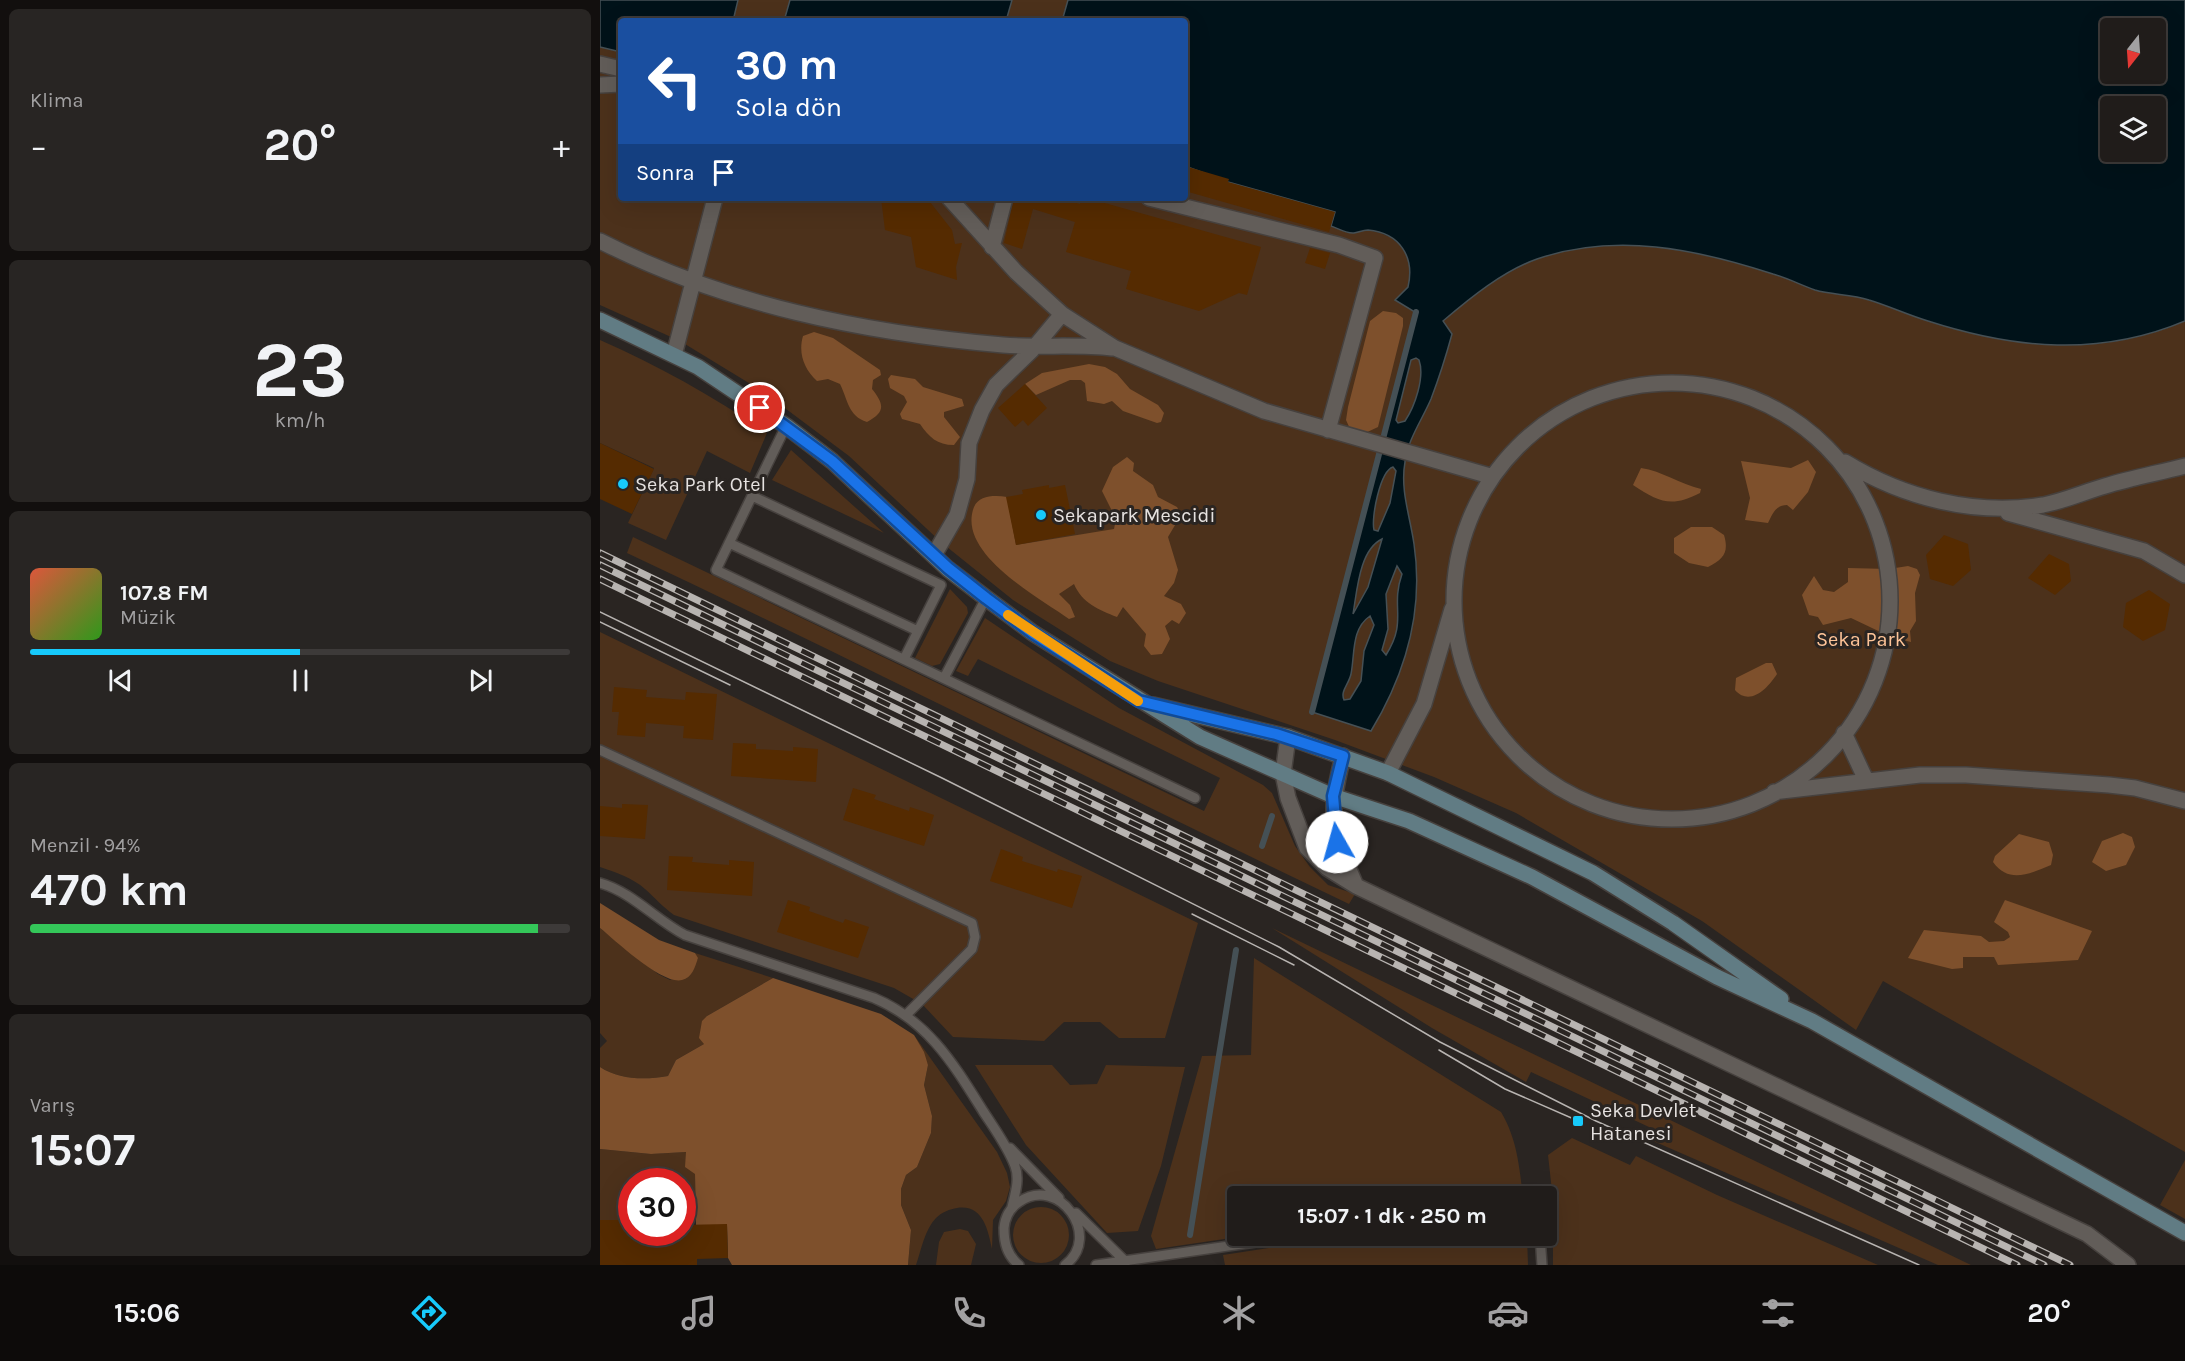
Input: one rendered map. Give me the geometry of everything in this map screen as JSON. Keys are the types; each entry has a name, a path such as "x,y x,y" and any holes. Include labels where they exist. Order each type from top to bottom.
{"main road":[{"path":"600,320 674,355 725,384 786,426 832,461 934,555 986,598 1033,633 1200,737 1333,796 1409,820 1532,877 1717,977 1812,1021 2185,1233"},
{"path":"1139,701 1288,737 1388,773 1593,873 1673,923 1812,1021"}],"street":[{"path":"600,64 618,68"},
{"path":"600,84 618,84"},
{"path":"674,355 714,201"},
{"path":"951,201 992,247 1062,314 1115,348 1236,402 1490,476"},
{"path":"992,247 1004,201"},
{"path":"1161,201 1339,245 1376,258 1328,430"},
{"path":"600,241 644,262 694,281 775,308 847,325 925,337 1034,347 1115,348"},
{"path":"934,555 957,515 967,479 969,443 982,410 996,385 1034,347 1062,314"},
{"path":"1835,455 1862,492 1882,538 1894,604 1892,633 1885,660 1873,689 1844,733 1821,758 1767,793 1738,807 1696,820 1647,821 1609,813 1554,789 1510,747 1491,723 1461,649 1455,597 1459,547 1469,511 1507,453 1528,432 1567,405 1603,392 1656,384 1686,383 1744,398 1791,421 1835,455 1887,485 1946,503 1982,507 2025,516 2144,552 2185,575"},
{"path":"1982,507 2045,504 2185,466"},
{"path":"1388,773 1424,704 1455,597"},
{"path":"1844,733 1866,780"},
{"path":"1288,737 1283,774 1288,798 1307,848 1327,868 1356,886 2086,1234 2128,1265"},
{"path":"1343,756 1333,796 1337,842 1356,886"},
{"path":"1767,793 1866,780 1966,775 2062,780 2135,788 2185,801"}],"lane":[{"path":"786,426 716,570 1195,798"},
{"path":"752,495 941,585 904,659"},
{"path":"729,543 918,630"},
{"path":"944,678 986,598"},
{"path":"600,750 972,923 975,937 972,949 907,1014"},
{"path":"600,883 622,893 668,926 685,935 874,998 907,1014 953,1063 1002,1141 1016,1168 1017,1186 1012,1207 1004,1222 1004,1240 1011,1258 1019,1265"},
{"path":"1002,1141 1126,1262"},
{"path":"1012,1207 1027,1197 1046,1194 1065,1204 1078,1221 1080,1232 1078,1246 1072,1259 1065,1265"},
{"path":"1096,1265 1232,1246"},
{"path":"1541,1246 1542,1265"}],"green space":[{"path":"738,0 790,0 785,18 734,18"},
{"path":"1012,0 1068,0 1063,18 1007,18"},
{"name":"Seka Park","path":"600,47 618,51 618,201 1188,201 1188,167 1228,182 1335,212 1331,226 1352,233 1368,230 1390,237 1405,249 1409,259 1408,287 1396,300 1416,312 1442,321 1499,278 1524,264 1567,251 1626,246 1656,247 1744,265 1815,290 1862,298 1961,331 2025,343 2089,344 2121,340 2185,321 2185,1152 1883,981 1856,1030 1702,921 1516,813 1434,777 1335,740 1158,681 1110,661 1013,600 942,543 849,456 762,391 680,341 600,305"},
{"path":"600,340 686,383 767,433 750,473 707,451 666,540 628,523 654,468 600,443"},
{"path":"791,450 884,533 772,480"},
{"path":"633,537 1204,811 1220,778 978,659 968,676 956,671 985,618 1119,708 1263,785 1272,793 1295,846 1310,867 1328,885 1355,894 1349,904 627,553"},
{"path":"950,589 967,607 968,613 940,664 932,666 915,658"},
{"path":"600,632 1198,923 1165,1038 1119,1038 1100,1022 1064,1022 1044,1041 953,1037 922,1004 894,988 674,915 635,882 600,867"},
{"path":"600,928 658,974 670,980 698,959 695,953 773,978 707,1016 704,1044 676,1060 668,1076 624,1077 600,1067 600,1048 607,1041 600,1033"},
{"path":"1272,928 1971,1265 1938,1265 1644,1137 1649,1127 1531,1072 1526,1082 1432,1028"},
{"path":"1254,958 1501,1112 1514,1142 1521,1186 1227,1186 1227,1239 1156,1249 1151,1236 1202,1056 1251,1055"},
{"path":"914,1035 997,1152 1007,1173 1010,1187 1006,1201 993,1220 992,1249 986,1227 978,1214 966,1208 954,1208 936,1218 929,1228 916,1265 908,1265 911,1230 901,1205 901,1189 906,1175 917,1167 931,1133 932,1116 924,1085 928,1065"},
{"path":"975,1065 1052,1065 1070,1085 1097,1084 1106,1065 1185,1067 1161,1166 1138,1231 1107,1233 1026,1145"},
{"path":"1572,1138 1630,1165 1636,1156 1717,1195 1878,1265 1553,1265 1553,1246 1557,1246 1557,1186 1551,1186 1548,1155"},
{"path":"600,1149 651,1154 686,1152 693,1168 618,1168 618,1220 600,1220"},
{"path":"2185,1160 2185,1219 2160,1205"},
{"path":"1041,1207 1052,1209 1061,1215 1067,1224 1069,1235 1067,1246 1061,1255 1052,1261 1041,1263 1030,1261 1021,1255 1015,1246 1013,1235 1015,1224 1021,1215 1030,1209"},
{"path":"960,1229 968,1231 976,1244 971,1265 936,1265 939,1242 944,1232"},
{"path":"1282,1246 1527,1246 1528,1265 1225,1265 1223,1255"}],"shaded area":[{"path":"600,0 738,0 734,18 618,18 618,51 600,47"},
{"path":"790,0 1012,0 1007,18 785,18"},
{"path":"1068,0 2185,0 2185,321 2121,340 2057,345 2025,343 1961,331 1869,300 1815,290 1715,257 1656,247 1626,245 1596,246 1567,251 1524,264 1487,286 1443,321 1452,334 1431,399 1409,445 1404,472 1416,569 1414,617 1403,664 1371,731 1312,712 1415,312 1395,300 1408,287 1410,276 1403,248 1397,241 1379,232 1368,230 1351,233 1331,226 1335,212 1228,182 1188,167 1188,18 1063,18","holes":["1416,358 1421,367 1420,383 1405,421 1398,423 1396,420 1411,360","1393,467 1396,471 1390,503 1378,531 1374,530 1374,516 1380,486 1388,470","1382,539 1368,587 1353,614 1360,572 1368,552","1397,566 1402,574 1398,596 1398,623 1393,643 1386,655 1382,650 1388,629 1386,594","1370,616 1374,625 1364,651 1361,681 1350,699 1344,700 1343,694 1351,674 1357,635 1364,621"]},
{"path":"1383,311 1396,313 1403,318 1403,326 1378,427 1361,435 1351,431 1346,420 1348,407 1370,321"},
{"path":"814,332 833,338 880,370 881,375 873,380 872,389 881,403 880,411 867,422 852,412 840,384 828,379 817,381 809,371 803,360 801,349 803,336"},
{"path":"1089,364 1105,367 1117,374 1130,389 1158,405 1164,413 1161,422 1157,423 1123,411 1112,401 1104,404 1087,401 1085,383 1081,380 1070,380 1036,395 1025,384 1042,373"},
{"path":"891,375 915,379 923,387 962,399 964,406 944,412 944,417 960,437 954,445 938,442 920,424 902,419 900,414 907,402 904,396 890,388 888,379"},
{"path":"1127,457 1134,463 1133,471 1153,485 1158,497 1177,507 1181,515 1168,537 1178,570 1174,583 1164,596 1181,604 1186,613 1179,624 1172,620 1165,626 1170,639 1162,654 1151,655 1144,646 1146,634 1123,607 1117,617 1104,612 1086,601 1074,584 1059,594 1070,605 1075,617 1069,619 1039,599 1003,572 988,557 977,541 972,524 976,503 983,498 997,496 1007,497 1016,545 1114,529 1116,519 1102,491 1113,467"},
{"path":"1808,460 1816,472 1808,492 1793,510 1787,505 1780,506 1768,523 1745,520 1750,498 1741,461 1791,468"},
{"path":"1641,468 1701,489 1700,493 1673,502 1650,496 1633,485"},
{"path":"1691,527 1712,527 1724,535 1726,546 1724,554 1708,567 1689,563 1674,553 1674,538"},
{"path":"1908,566 1917,569 1920,575 1915,593 1916,621 1910,631 1911,642 1891,637 1851,618 1823,625 1818,617 1809,615 1802,595 1814,576 1823,590 1834,592 1848,582 1848,568 1889,569"},
{"path":"1766,663 1772,663 1777,674 1764,690 1747,697 1735,690 1736,678"},
{"path":"2123,833 2132,837 2135,847 2126,865 2106,871 2092,862 2102,841"},
{"path":"2019,834 2049,842 2053,855 2051,865 2020,875 2006,873 1999,869 1993,862 1995,856"},
{"path":"2005,900 2092,931 2078,960 1998,965 1994,957 1963,957 1963,968 1952,969 1908,958 1924,930 1981,936 1989,942 2004,941 2010,937 2008,932 1994,922"},
{"path":"600,903 659,940 695,953 698,958 691,975 682,980 673,980 651,969 628,951 600,928"},
{"path":"773,978 881,1014 914,1035 924,1052 928,1065 924,1085 932,1116 931,1133 917,1167 906,1175 901,1189 901,1205 911,1230 908,1265 732,1265 728,1258 727,1225 696,1225 696,1168 685,1167 686,1152 651,1154 600,1149 600,1067 624,1077 668,1076 676,1060 704,1044 699,1038 702,1021"}],"building":[{"path":"1188,167 1229,179 1228,182 1335,212 1329,232 1188,192"},
{"path":"881,201 930,202 952,230 955,244 962,243 956,267 957,280 916,267 911,237 885,230"},
{"path":"1013,201 1069,201 1080,204 1080,201 1098,201 1261,247 1247,295 1239,293 1199,311 1126,289 1131,271 1066,252 1075,222 1033,209 1022,249 1004,243"},
{"path":"1310,248 1330,253 1325,269 1305,263"},
{"path":"1025,384 1047,408 1028,426 1023,420 1015,427 998,408"},
{"name":"Seka Park Otel","path":"600,443 654,469 632,514 600,499"},
{"name":"Sekapark Mescidi","path":"1049,485 1049,488 1065,485 1075,534 1016,545 1006,497 1023,494 1022,490"},
{"path":"1944,535 1968,544 1971,570 1953,586 1930,579 1926,555"},
{"path":"2049,554 2069,564 2071,581 2055,595 2028,578"},
{"path":"2149,590 2170,604 2165,630 2143,641 2123,627 2126,603"},
{"path":"614,687 647,690 646,697 685,700 686,692 717,694 713,740 683,738 684,726 646,723 645,737 617,735 619,712 612,712"},
{"path":"733,743 756,744 756,749 793,751 793,747 818,749 816,782 731,776"},
{"path":"853,788 876,795 874,799 909,811 910,807 934,815 924,846 843,820"},
{"path":"622,804 648,805 645,839 600,836 600,806 622,808"},
{"path":"1001,849 1023,857 1022,861 1057,872 1058,869 1082,876 1072,908 990,881"},
{"path":"669,856 693,857 692,862 729,865 729,860 754,862 752,896 667,890"},
{"path":"788,900 810,907 809,911 843,923 845,919 869,927 858,958 777,932"},
{"path":"600,1220 618,1220 618,1246 696,1246 696,1225 727,1224 728,1258 697,1259 697,1265 600,1265"}],"waterway":[{"path":"1312,712 1416,312"},
{"path":"1262,846 1272,816"},
{"path":"1190,1235 1236,950"}],"tram line":[{"path":"600,612 942,778 1279,947 1440,1042 1596,1121 1919,1265"},
{"path":"600,622 730,685"},
{"path":"1192,914 1294,965"},
{"path":"1439,1050 1505,1089 1583,1123"}],"railway":[{"path":"600,553 2070,1265"},
{"path":"600,565 2044,1265"},
{"path":"600,579 2017,1265"}],"slow traffic":[{"path":"1008,615 1138,701"}],"place":[{"name":"Seka Park Otel","path":"623,484"},
{"name":"Sekapark Mescidi","path":"1041,515"},
{"name":"Seka Devlet Hatanesi","path":"1578,1121"}],"route":[{"path":"760,408 832,461 948,568 986,598 1033,633 1139,701 1276,734 1343,756 1333,796 1333,822 1337,842"}]}
